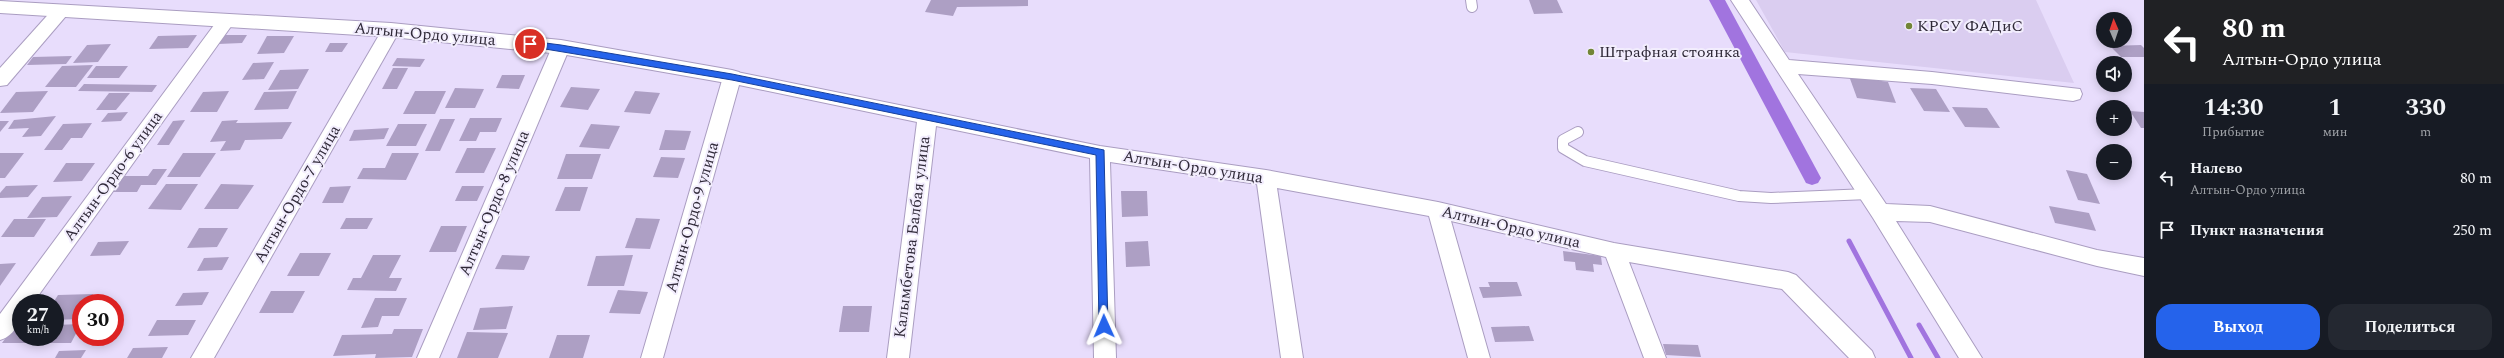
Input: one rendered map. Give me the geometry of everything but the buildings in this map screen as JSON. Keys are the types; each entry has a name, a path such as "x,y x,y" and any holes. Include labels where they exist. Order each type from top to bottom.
{"street":[{"path":"1740,0 1868,194 1971,358"},
{"name":"Алтын-Ордо улица","path":"0,7 60,12 391,30 561,47 732,77 1100,153 1266,178 1438,210 1614,251 1788,281 1864,358"},
{"path":"0,80 60,12"},
{"name":"Алтын-Ордо-6 улица","path":"0,331 226,21"},
{"name":"Алтын-Ордо-7 улица","path":"202,358 391,30"},
{"name":"Алтын-Ордо-8 улица","path":"428,358 561,47"},
{"path":"1783,66 1932,78 2073,94"},
{"name":"Алтын-Ордо-9 улица","path":"652,358 732,77"},
{"name":"Калымбетова Балбая улица","path":"898,358 927,117"},
{"path":"1100,153 1105,358"},
{"path":"1266,178 1292,358"},
{"path":"1438,210 1478,358"},
{"path":"1884,220 1930,214 2098,258 2144,268"},
{"path":"1614,251 1655,358"}],"lane":[{"path":"1578,132 1563,140 1563,148 1585,161 1739,196 1771,198 1868,194"}],"shaded area":[{"name":"КРСУ ФАДиС","path":"1756,0 2036,0 2074,83 1785,52"}],"waterway":[{"path":"1717,0 1812,178"},
{"path":"1849,241 1911,358"},
{"path":"1919,325 1938,358"}],"place":[{"name":"КРСУ ФАДиС","path":"1909,26"},
{"name":"Штрафная стоянка","path":"1591,52"}],"route":[{"path":"530,44 561,47 732,77 1100,153 1104,326"}]}
